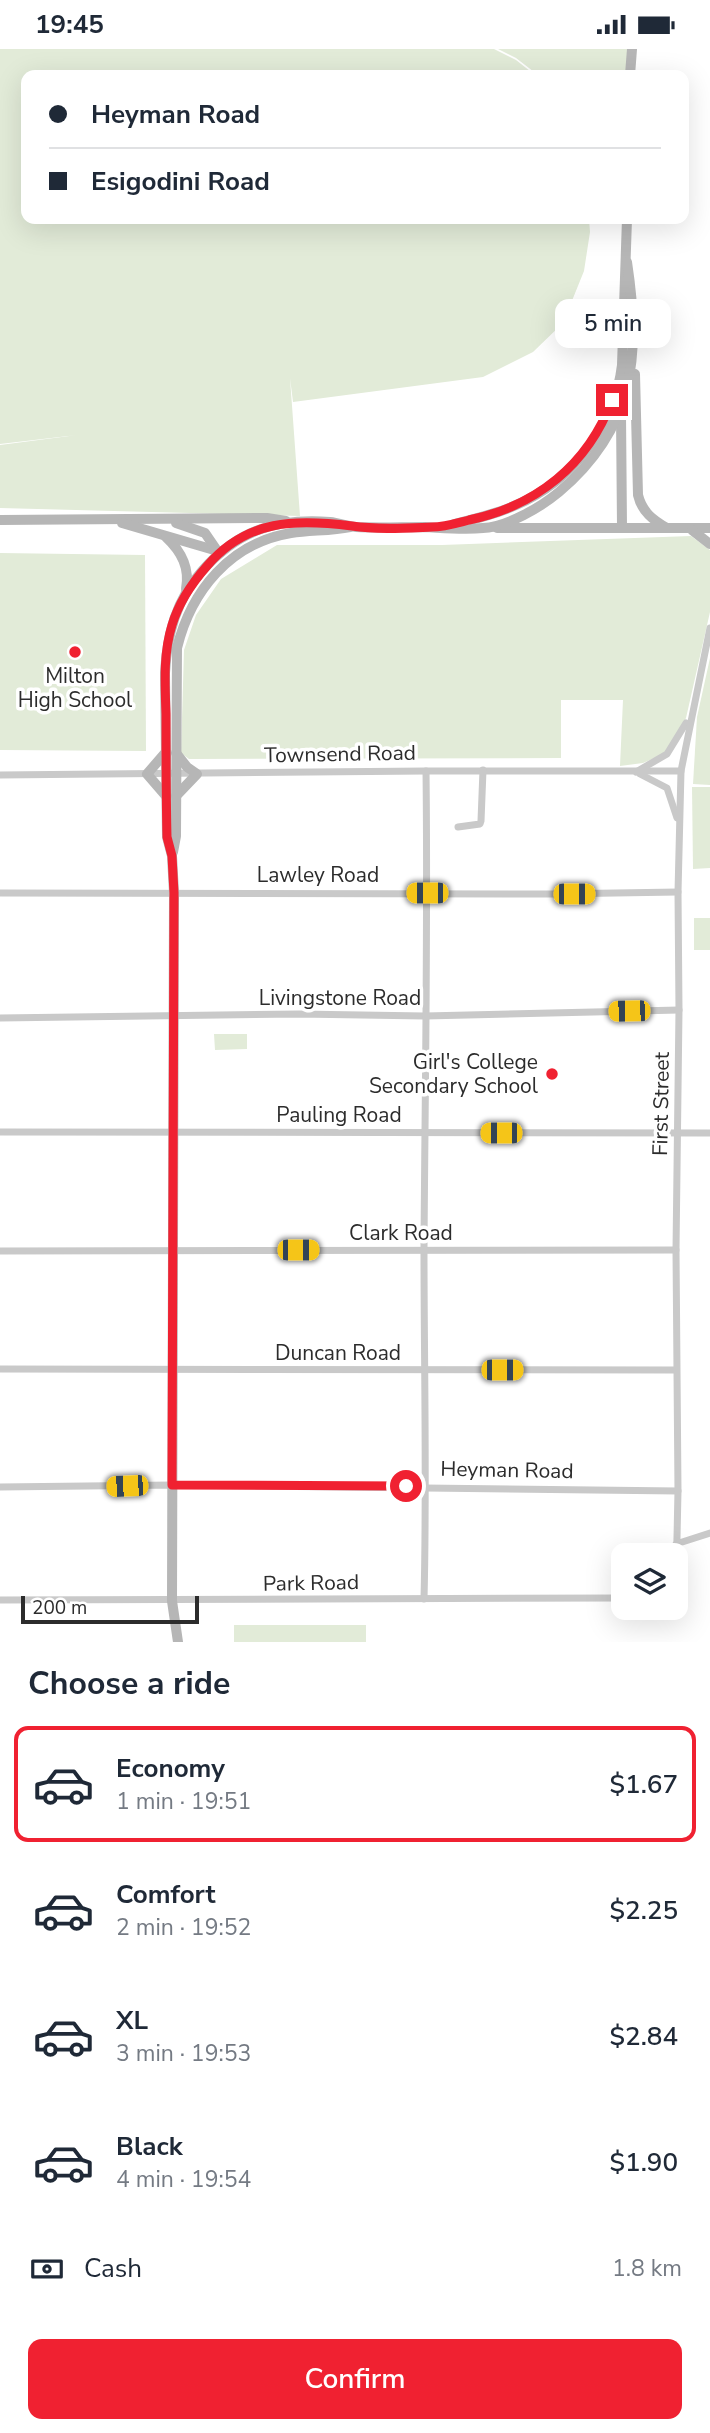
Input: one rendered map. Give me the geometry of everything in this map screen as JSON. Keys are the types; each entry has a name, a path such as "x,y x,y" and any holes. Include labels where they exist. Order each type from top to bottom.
{"main road":[{"path":"630,70 632,49"},
{"path":"622,527 620,380 627,224"},
{"path":"627,262 634,317 638,495 648,516 667,528"},
{"path":"486,529 534,510 583,471 605,440 621,408 628,386 634,317"},
{"path":"435,527 479,518 518,505 543,491 582,456 593,441 605,420 620,380"},
{"path":"0,520 267,518 293,522 332,522 354,527"},
{"path":"111,520 218,552"},
{"path":"166,520 205,533 218,552"},
{"path":"178,1642 172,1601 174,893 172,856 167,837 171,752 167,646 176,612 184,596 218,552 257,529 293,522"},
{"path":"192,604 194,591 218,552 256,537 354,527 710,528"},
{"path":"688,528 702,535 710,544"},
{"path":"164,536 182,555 186,565 188,579 184,596"},
{"path":"171,796 147,775 171,752 177,648 182,628 192,604 230,560 249,547 275,536"},
{"path":"171,752 197,774 171,796"}],"street":[{"name":"First Street","path":"676,1543 678,892 681,771 690,716 710,628"},
{"path":"636,773 671,750 690,716"},
{"path":"424,1599 427,1486 424,1250 426,771"},
{"path":"458,827 480,824 484,771"},
{"name":"Townsend Road","path":"0,775 681,771"},
{"path":"636,773 667,788 680,825"},
{"name":"Lawley Road","path":"0,893 678,892"},
{"name":"Livingstone Road","path":"0,1018 384,1014 425,1016 679,1010"},
{"name":"Pauling Road","path":"0,1132 710,1133"},
{"name":"Clark Road","path":"0,1251 676,1250"},
{"name":"Duncan Road","path":"0,1369 675,1370"},
{"name":"Heyman Road","path":"0,1487 427,1486 678,1491"},
{"path":"679,1543 710,1533"},
{"name":"Park Road","path":"0,1600 611,1598"}],"green space":[{"path":"0,49 494,49 529,70 21,70 21,224 589,224 590,232 584,271 563,323 533,352 483,377 293,402 290,378 300,516 0,508 0,445 77,435 0,444"},
{"path":"498,49 629,49 628,70 532,70"},
{"path":"691,536 710,550 710,612 686,718 666,753 643,763 620,766 623,700 561,700 561,758 189,759 181,753 184,650 196,615 221,579 277,545 442,545"},
{"name":"Milton High School","path":"0,553 145,555 146,751 0,750"},
{"path":"710,658 710,785 693,784 697,717"},
{"path":"692,787 710,787 710,868 693,869"},
{"path":"694,918 710,918 710,950 694,950"},
{"path":"214,1034 247,1034 247,1049 215,1050"},
{"path":"234,1625 366,1625 366,1642 234,1642"}],"place":[{"name":"Milton High School","path":"75,652"},
{"name":"Girl's College Secondary School","path":"552,1074"}],"route":[{"path":"406,1486 172,1485 174,893 172,856 167,837 167,646 176,612 195,579 218,552 244,535 257,529 293,522 332,522 354,527 435,527 479,518 518,505 543,491 582,456 605,420 612,400"}]}
